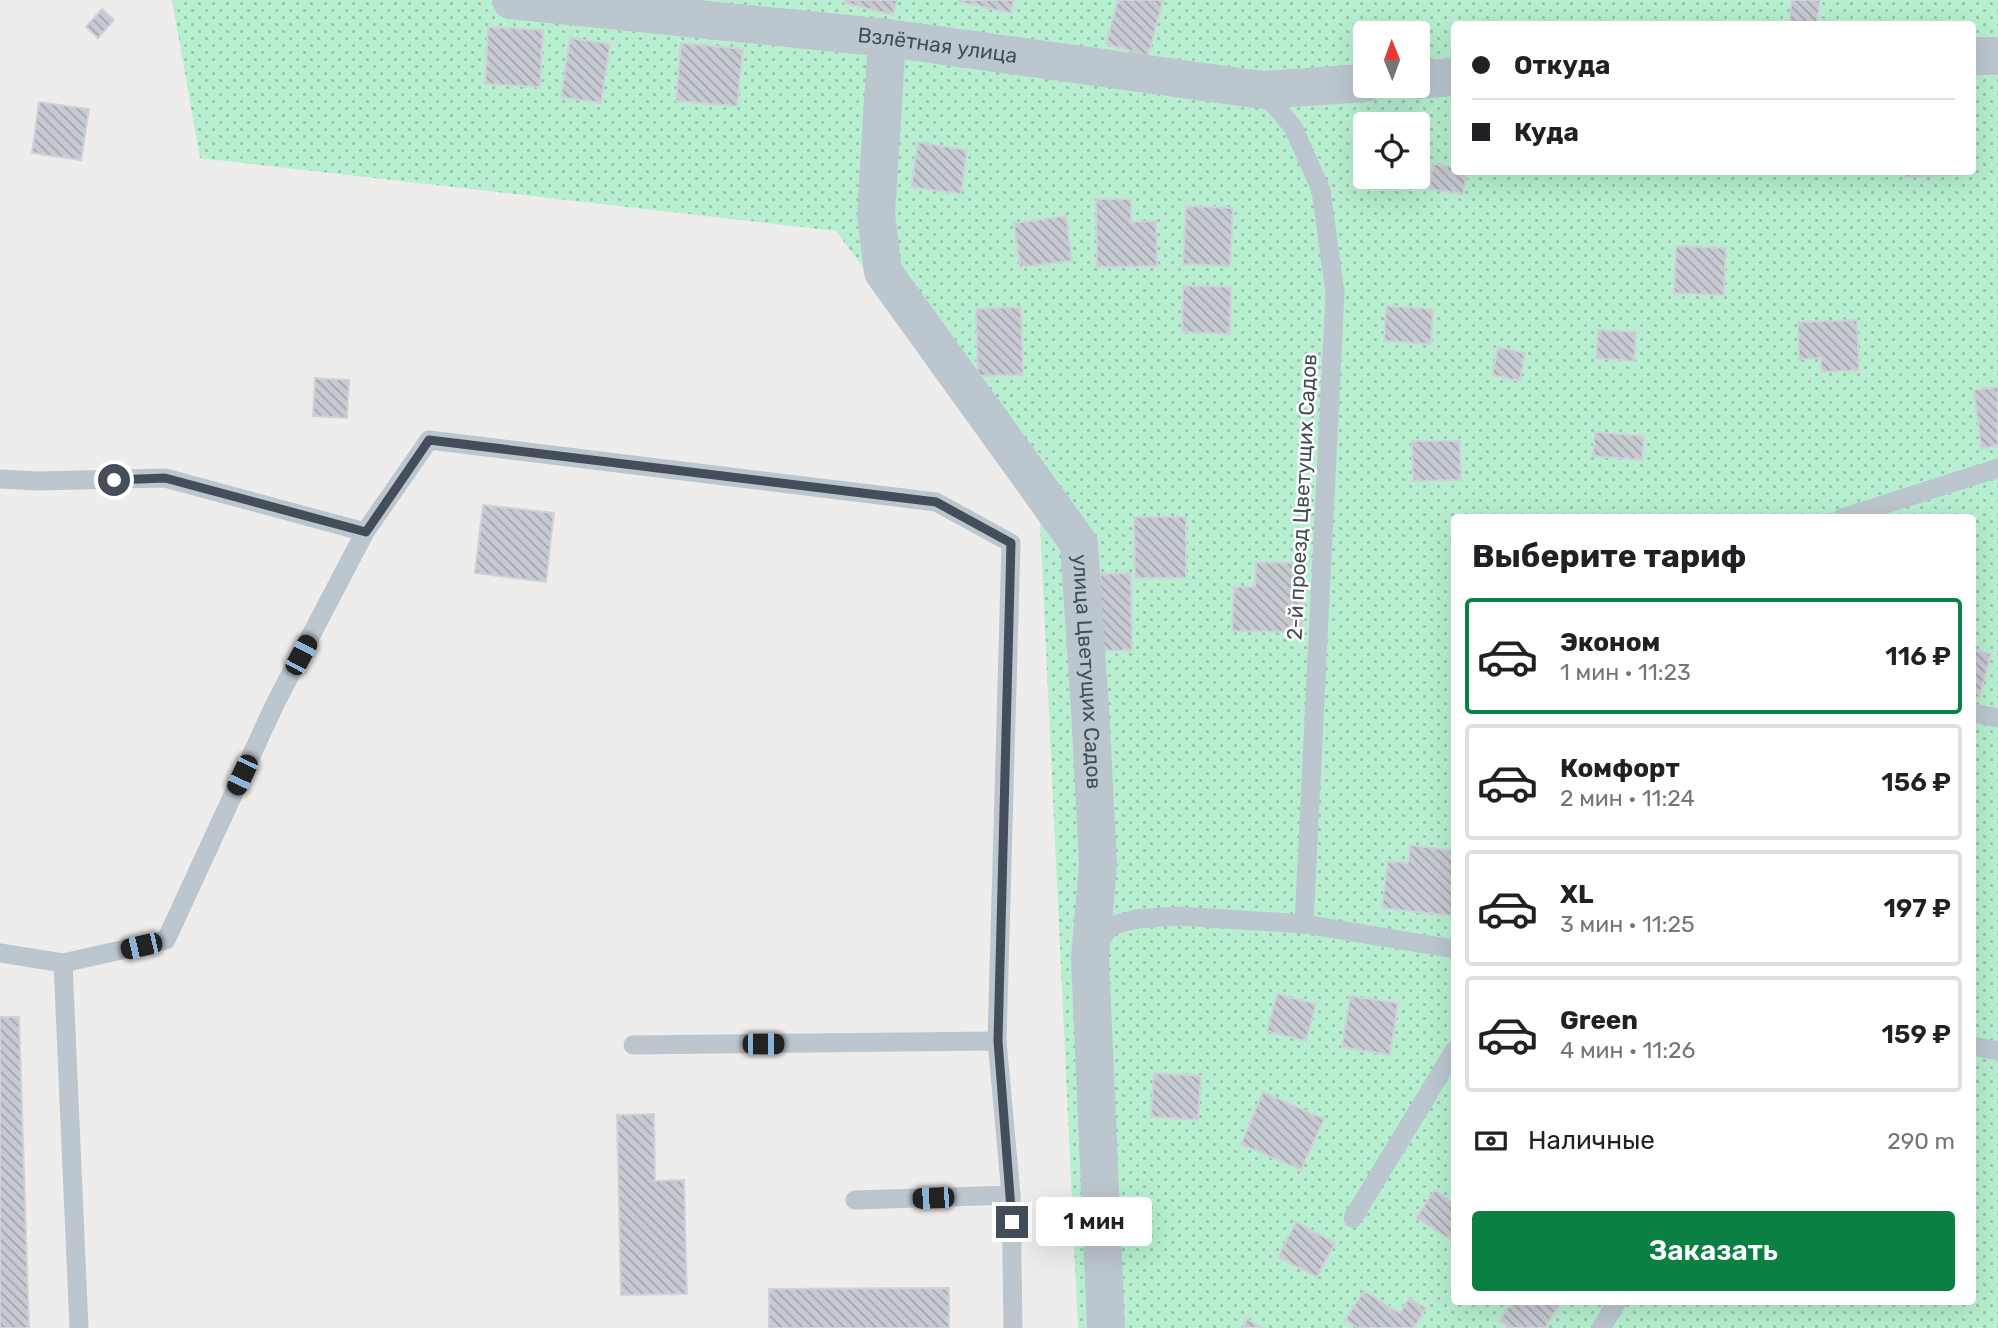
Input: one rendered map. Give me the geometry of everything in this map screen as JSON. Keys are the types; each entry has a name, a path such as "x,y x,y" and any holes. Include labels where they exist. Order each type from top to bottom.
{"street":[{"name":"Взлётная улица","path":"510,0 887,38 1262,90 1353,84"},
{"name":"улица Цветущих Садов","path":"887,38 876,214 883,272 1079,544 1098,864 1090,958 1106,1328"},
{"path":"1976,56 1998,56"},
{"path":"1430,78 1451,77"}],"lane":[{"name":"2-й проезд Цветущих Садов","path":"1262,90 1293,127 1321,191 1335,293 1304,924"},
{"path":"0,953 63,964 166,940 275,704 366,532 429,440 936,502 1011,543 998,1041 1011,1195 1013,1328"},
{"path":"1854,514 1998,468"},
{"path":"0,479 38,481 165,478 366,532"},
{"path":"1976,714 1998,718"},
{"path":"1090,958 1110,926 1136,919 1178,916 1304,924 1451,948"},
{"path":"63,964 79,1328"},
{"path":"633,1045 998,1041"},
{"path":"1976,1047 1998,1051"},
{"path":"1353,1218 1451,1056"},
{"path":"855,1200 1011,1195"},
{"path":"1601,1328 1615,1305"}],"green space":[{"path":"172,0 1998,0 1998,1328 1078,1328 1039,502 836,231 200,158"}],"building":[{"path":"846,0 897,0 893,15 845,3"},
{"path":"959,0 1014,0 1011,13"},
{"path":"1118,0 1163,0 1148,56 1106,44"},
{"path":"1792,0 1820,0 1817,21 1789,21"},
{"path":"102,9 114,20 98,38 86,27"},
{"path":"488,27 543,30 540,87 485,84"},
{"path":"570,38 610,44 601,103 561,97"},
{"path":"681,43 743,49 737,106 676,101"},
{"path":"39,102 89,109 81,160 32,153"},
{"path":"918,142 967,150 961,194 911,187"},
{"path":"1433,164 1451,167 1451,175 1466,175 1463,194 1429,189"},
{"path":"1905,175 1946,175 1905,177"},
{"path":"1096,199 1131,199 1131,222 1156,221 1157,266 1097,267"},
{"path":"1186,206 1233,208 1230,266 1183,264"},
{"path":"1066,216 1072,261 1020,267 1014,223"},
{"path":"1676,246 1726,248 1724,295 1674,293"},
{"path":"1183,286 1231,287 1230,334 1182,332"},
{"path":"1386,306 1433,309 1431,344 1384,341"},
{"path":"1021,307 1023,375 978,376 976,309"},
{"path":"1857,320 1859,370 1821,372 1821,358 1799,359 1798,322"},
{"path":"1598,330 1636,332 1634,361 1596,358"},
{"path":"1498,347 1525,353 1520,381 1492,375"},
{"path":"315,378 349,380 347,418 313,416"},
{"path":"1998,387 1998,446 1981,448 1974,390"},
{"path":"1595,432 1644,436 1642,460 1593,456"},
{"path":"1412,441 1460,441 1461,480 1413,481"},
{"path":"483,505 554,513 546,582 475,573"},
{"path":"1134,517 1186,517 1186,578 1135,578"},
{"path":"1256,562 1304,563 1302,632 1232,631 1234,587 1255,587"},
{"path":"1131,573 1132,650 1101,651 1100,574"},
{"path":"1976,650 1991,654 1979,698 1976,698"},
{"path":"1410,845 1451,851 1451,916 1382,908 1388,861 1408,863"},
{"path":"1277,994 1316,1004 1306,1041 1267,1031"},
{"path":"1350,996 1398,1003 1390,1055 1342,1047"},
{"path":"0,1017 19,1017 29,1328 0,1328"},
{"path":"1154,1073 1201,1076 1198,1120 1151,1117"},
{"path":"1263,1092 1324,1119 1301,1170 1241,1144"},
{"path":"654,1114 655,1181 684,1180 687,1294 621,1295 617,1115"},
{"path":"1435,1190 1451,1201 1451,1240 1416,1218"},
{"path":"1296,1222 1335,1243 1317,1277 1278,1257"},
{"path":"949,1288 949,1328 769,1328 769,1289"},
{"path":"1364,1291 1400,1313 1409,1298 1426,1308 1414,1328 1358,1328 1345,1320"},
{"path":"1510,1305 1559,1305 1545,1328 1510,1328 1499,1321"},
{"path":"1247,1319 1263,1328 1242,1328"}],"route":[{"path":"114,480 165,478 366,532 429,440 936,502 1011,543 998,1041 1012,1222"}]}
